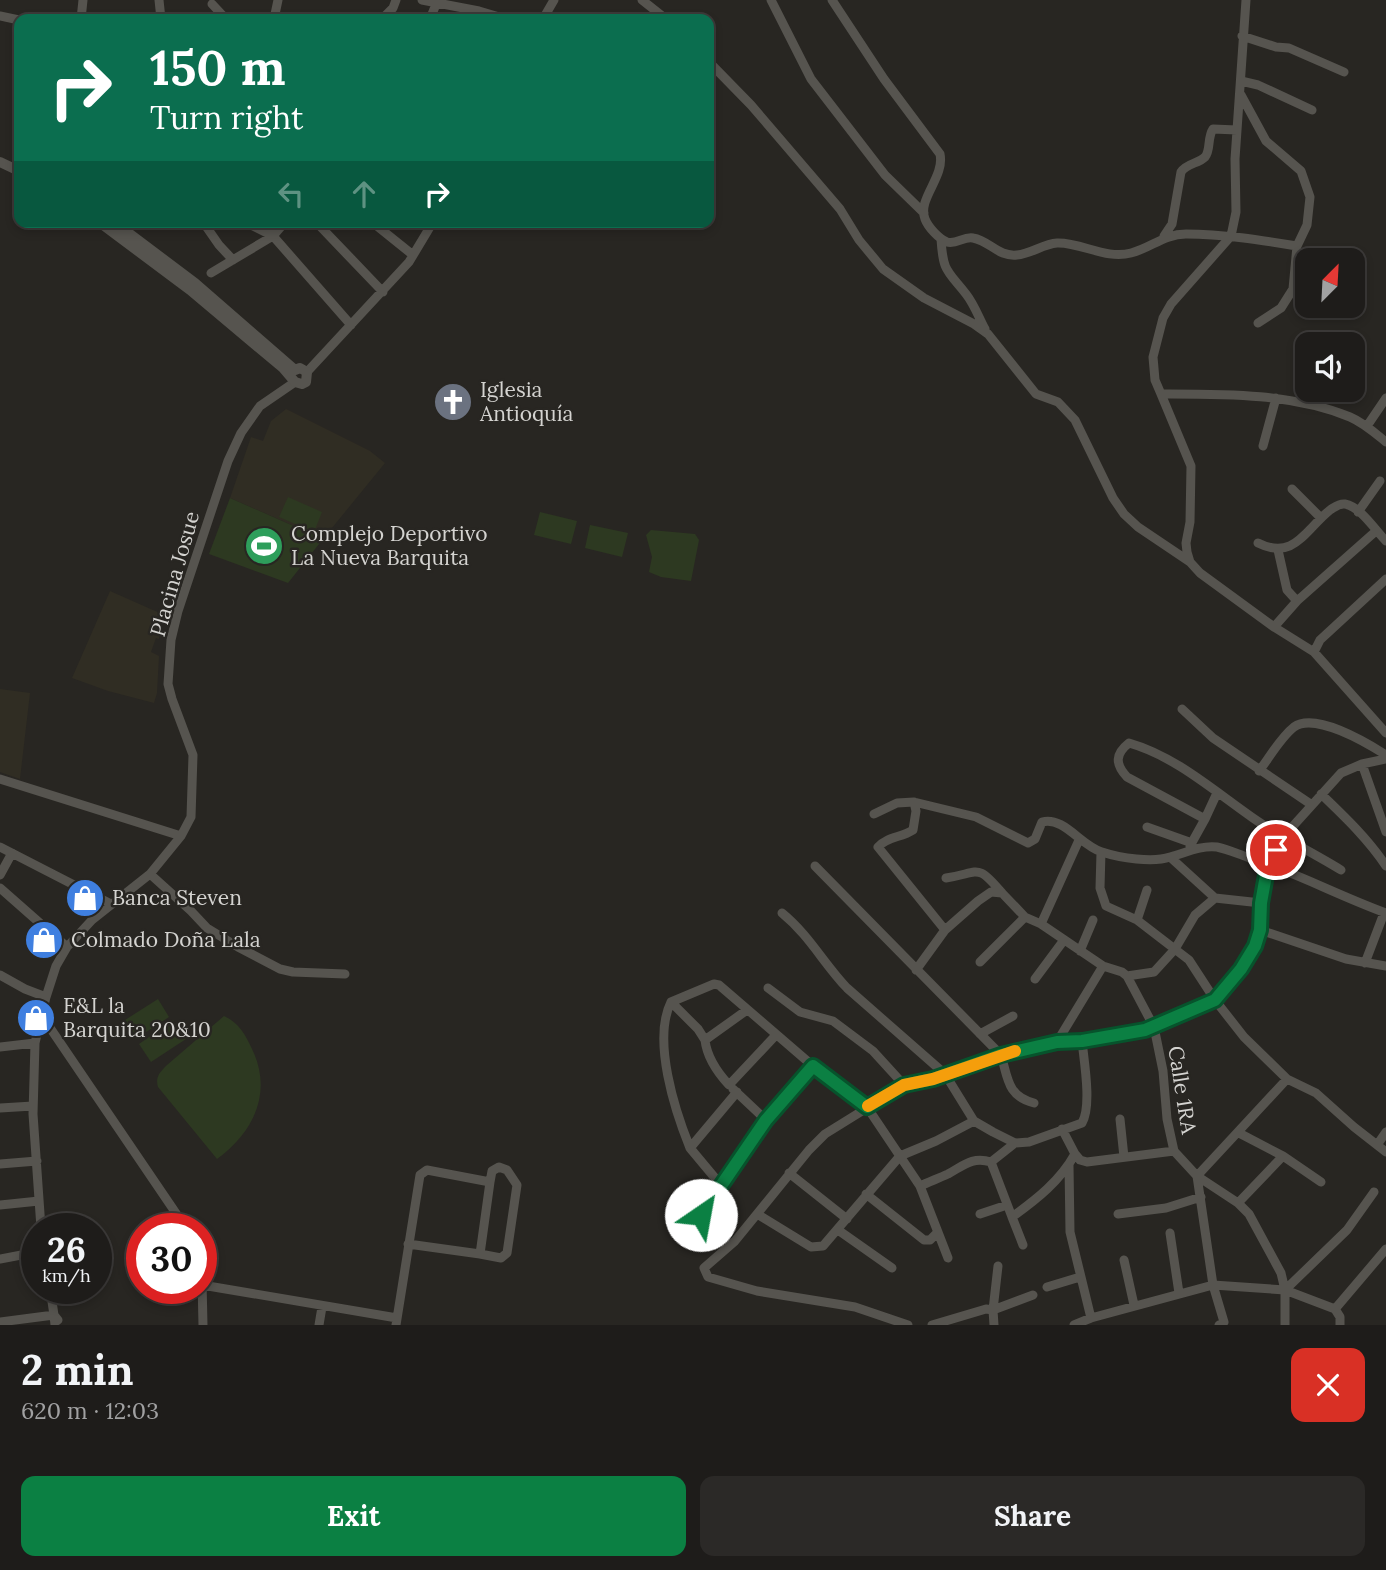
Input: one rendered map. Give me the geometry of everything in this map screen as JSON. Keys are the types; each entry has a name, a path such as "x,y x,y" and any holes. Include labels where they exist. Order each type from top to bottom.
{"street":[{"path":"422,0 475,14"},
{"path":"642,0 660,14"},
{"path":"771,0 811,79 885,175 924,213 928,224 941,239 954,243 975,238 1007,255 1030,253 1059,243 1119,255 1132,253 1164,236 1183,233 1231,236 1297,246"},
{"path":"832,0 884,79 940,154 941,169 925,204 924,213"},
{"path":"1191,562 1186,543 1191,522 1191,466 1155,380 1153,358 1163,318 1171,304 1231,236 1236,212 1237,130 1246,0"},
{"path":"432,14 437,2"},
{"path":"212,4 221,14"},
{"path":"1242,36 1276,47 1289,48 1344,72"},
{"path":"714,67 840,209 859,240 883,269 924,298 988,334"},
{"path":"1241,81 1258,85 1312,110"},
{"path":"1241,94 1266,141 1300,172 1310,198 1307,225 1297,246 1293,289 1281,308 1258,323"},
{"path":"1164,236 1172,224 1181,172 1185,166 1204,158 1213,129 1237,130"},
{"path":"107,228 190,290 294,376"},
{"path":"124,228 195,283 294,376"},
{"path":"207,228 233,260"},
{"path":"257,228 273,236 352,325"},
{"path":"211,273 273,236 280,228"},
{"path":"322,228 383,292"},
{"path":"379,228 413,255"},
{"path":"294,376 303,368 307,372 383,292 413,255 429,228"},
{"path":"941,239 944,267 967,295 988,334 1036,394 1058,402 1075,420 1113,498 1124,514 1274,627 1314,652 1386,733"},
{"name":"Placina Josue","path":"40,1213 33,1106 35,1043 46,997 56,967 67,947 92,920 150,874 181,836 191,817 193,755 168,684 171,640 178,611 228,461 241,433 260,406 294,376"},
{"path":"1161,394 1276,398 1350,417 1367,426 1386,442"},
{"path":"1262,446 1276,398"},
{"path":"1367,426 1386,398"},
{"path":"1359,512 1380,481"},
{"path":"1292,489 1321,518"},
{"path":"1258,543 1278,550 1291,547 1321,518 1343,504 1359,512 1386,541"},
{"path":"1274,627 1297,601 1367,536 1376,531"},
{"path":"1278,550 1287,590 1297,601"},
{"path":"1314,652 1320,640 1386,579"},
{"path":"1182,709 1213,738 1312,806"},
{"path":"1259,771 1285,735 1297,725 1308,721 1349,736 1386,757"},
{"path":"1205,819 1127,777 1119,768 1118,759 1122,748 1129,743 1166,757 1256,820 1341,870"},
{"path":"908,1325 861,1308 757,1291 708,1277 704,1272 706,1263 735,1241 789,1173 825,1134 904,1085 1001,1055 1057,1042 1119,1036 1154,1027 1215,1000 1241,969 1255,946 1260,930 1261,903 1268,864 1284,836 1341,773 1386,757"},
{"path":"1362,764 1386,832"},
{"path":"0,779 181,836"},
{"path":"874,814 897,803 914,802 976,817 1028,843 1035,839 1042,822 1050,820 1101,852 1154,860 1171,858 1190,847 1217,793"},
{"path":"1321,794 1382,853 1386,866"},
{"path":"914,802 916,821 913,830 884,841 878,848 946,930"},
{"path":"1147,827 1190,847 1215,847 1268,864 1385,913 1365,963"},
{"path":"1041,923 1080,840"},
{"path":"0,847 111,904"},
{"path":"1101,852 1100,888 1104,902 1110,909 1137,920 1192,963 1215,1000 1244,1037 1287,1079 1315,1093 1386,1152"},
{"path":"0,875 12,853"},
{"path":"1171,858 1215,898 1261,903"},
{"path":"815,866 1001,1055 1013,1091 1019,1099 1034,1103"},
{"path":"946,878 978,871 987,875 1025,917 1041,923 1103,966 1127,976 1152,973 1175,949 1195,915 1215,898"},
{"path":"150,874 207,928 238,947 293,972 345,974"},
{"path":"0,888 67,947"},
{"path":"1137,920 1147,890"},
{"path":"915,970 946,930 984,896 991,892 1002,893"},
{"path":"782,913 805,935 847,988 945,1074 974,1121 1015,1143 1029,1142 1082,1123 1085,1119 1086,1085 1082,1041"},
{"path":"980,962 1025,917"},
{"path":"1080,951 1093,919"},
{"path":"1260,930 1346,959 1386,966"},
{"path":"1035,979 1064,940"},
{"path":"1057,1042 1103,966"},
{"path":"0,975 46,997"},
{"name":"Calle 1RA","path":"1127,976 1154,1027 1174,1151 1198,1176 1238,1203 1249,1214 1281,1273 1285,1290 1285,1325"},
{"path":"671,1002 714,984 867,1107 920,1186 948,1258"},
{"path":"768,988 800,1012 833,1021 873,1051 904,1085"},
{"path":"671,1002 698,1029 718,1073 766,1120"},
{"path":"671,1002 664,1026 667,1068 678,1119 690,1148 720,1184"},
{"path":"705,1040 747,1010"},
{"path":"42,1016 176,1213"},
{"path":"981,1034 1013,1016"},
{"path":"690,1148 733,1088 776,1035"},
{"path":"0,1047 35,1043"},
{"path":"701,1215 766,1120 813,1066"},
{"path":"1219,1325 1224,1322 1213,1285 1198,1176 1287,1079"},
{"path":"0,1108 33,1106"},
{"path":"1120,1119 1124,1157"},
{"path":"757,1214 811,1247 823,1247 900,1156 974,1121"},
{"path":"1062,1129 1075,1154 1080,1160 1087,1162 1174,1151"},
{"path":"1377,1145 1386,1132"},
{"path":"1239,1133 1283,1156 1321,1182"},
{"path":"991,1162 1015,1143"},
{"path":"1012,1216 1040,1196 1069,1166 1075,1154"},
{"path":"1238,1203 1283,1156"},
{"path":"920,1186 952,1172 970,1160 991,1162"},
{"path":"0,1164 37,1161"},
{"path":"991,1162 1023,1245"},
{"path":"1069,1166 1070,1232 1091,1318"},
{"path":"408,1244 500,1258 507,1253 517,1185 507,1170 499,1167 492,1171 480,1254"},
{"path":"217,1285 397,1322 419,1179 424,1171 490,1182"},
{"path":"789,1173 847,1219"},
{"path":"1285,1290 1348,1230 1374,1192"},
{"path":"866,1194 924,1240 930,1240 938,1232"},
{"path":"1118,1213 1166,1208 1201,1197"},
{"path":"0,1205 39,1201"},
{"path":"980,1214 1007,1205"},
{"path":"838,1230 892,1268"},
{"path":"1170,1233 1179,1293"},
{"path":"1335,1309 1386,1249"},
{"path":"0,1259 21,1255"},
{"path":"1124,1260 1134,1305"},
{"path":"994,1325 994,1281 998,1266"},
{"path":"1047,1287 1080,1277"},
{"path":"1074,1325 1134,1305 1213,1285 1285,1290 1335,1309 1340,1325"},
{"path":"932,1325 972,1312 993,1310 1034,1296"},
{"path":"203,1304 204,1325"},
{"path":"319,1325 322,1307"},
{"path":"0,1322 55,1320 61,1325"}],"shaded area":[{"path":"286,409 370,451 385,463 323,539 230,498 251,437 263,441 271,421"},
{"path":"110,591 162,614 159,639 156,638 151,652 159,656 154,703 72,678"},
{"path":"0,689 30,693 20,779 0,772"}],"green space":[{"path":"288,497 322,512 314,532 279,517"},
{"name":"Complejo Deportivo La Nueva Barquita","path":"230,498 323,539 288,583 209,554"},
{"path":"540,512 577,521 571,544 534,535"},
{"path":"590,525 628,533 622,557 585,548"},
{"path":"651,530 695,534 699,540 691,581 661,577 649,572 652,557 646,535"},
{"path":"158,999 169,1017 137,1038 125,1020"},
{"path":"224,1016 234,1022 247,1038 258,1065 261,1081 260,1096 250,1124 217,1159 158,1087 157,1080 167,1065"},
{"path":"173,1020 186,1039 151,1062 139,1044"}],"slow traffic":[{"path":"868,1106 904,1085 933,1079 1015,1051"}],"place":[{"name":"Iglesia Antioquía","path":"453,402"},
{"name":"Complejo Deportivo La Nueva Barquita","path":"264,546"},
{"name":"Banca Steven","path":"85,898"},
{"name":"Colmado Doña Lala","path":"44,940"},
{"name":"E&L la Barquita 20&10","path":"36,1018"}],"route":[{"path":"701,1215 741,1153 813,1066 867,1107 904,1085 933,1079 1001,1055 1057,1042 1119,1036 1145,1030 1215,1000 1241,969 1255,946 1260,930 1261,903 1268,864 1276,850"}]}
